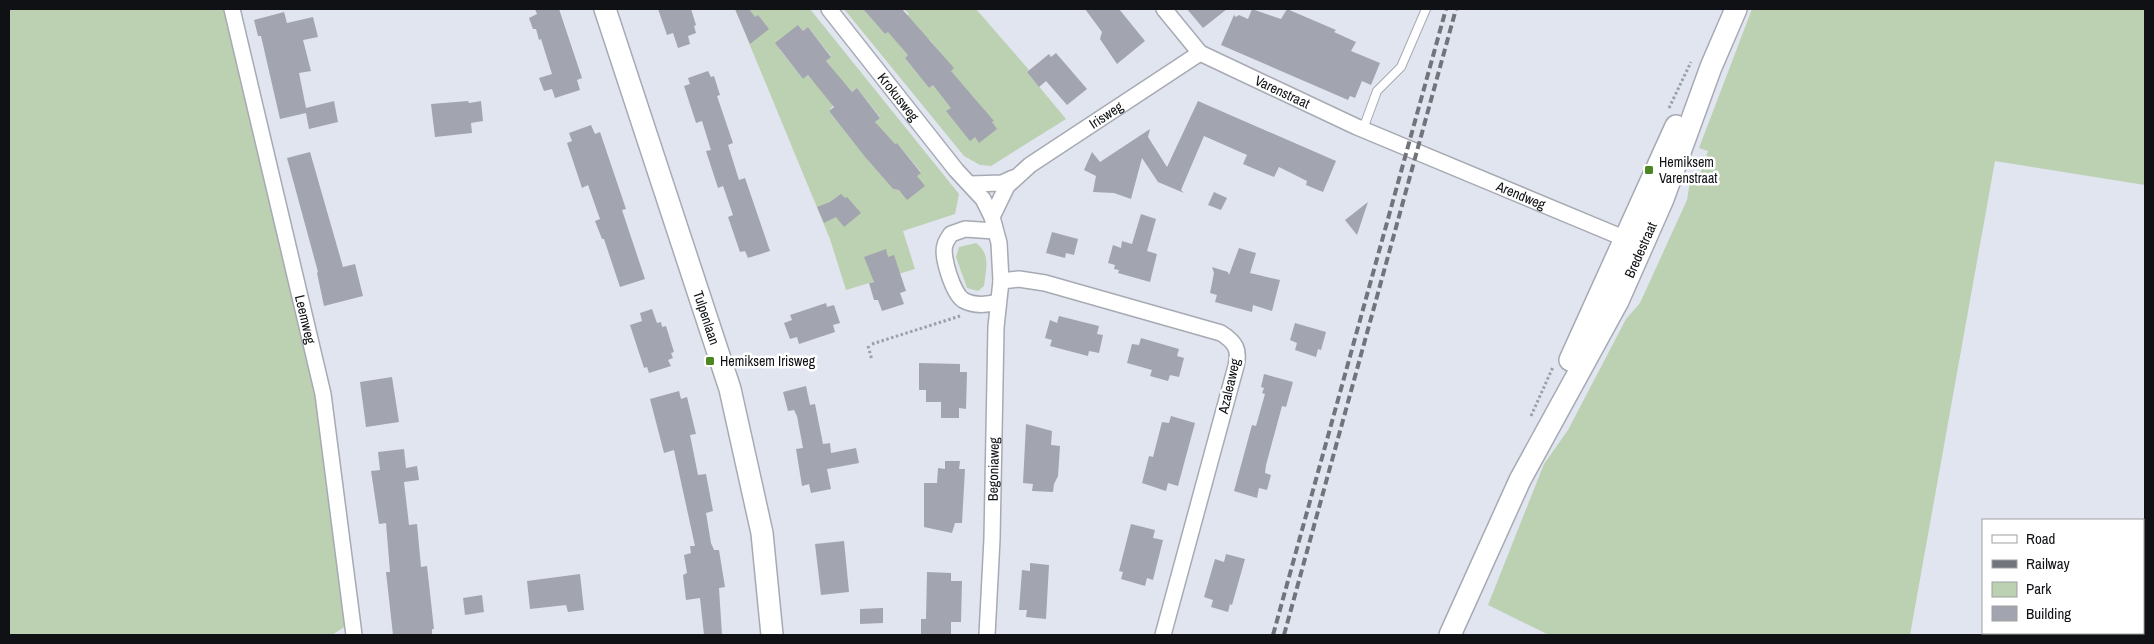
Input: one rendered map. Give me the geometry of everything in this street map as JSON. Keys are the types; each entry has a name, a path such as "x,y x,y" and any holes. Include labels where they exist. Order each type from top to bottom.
{"main road":[{"name":"Tulpenlaan","path":"605,9 730,389 762,533 772,635"},
{"name":"Bredestraat","path":"1520,480 1527,456 1729,9"},
{"name":"Bredestraat","path":"1450,635 1520,480 1618,301 1663,198 1710,67 1736,9"}],"street":[{"name":"Leemweg","path":"232,9 323,394 354,635"},
{"name":"Krokusweg","path":"829,9 956,170 971,184"},
{"name":"Varenstraat","path":"1164,9 1200,53 1363,129 1417,151"},
{"name":"Irisweg","path":"971,184 1002,183 1014,178 1200,53"},
{"name":"Arendweg","path":"1417,151 1626,239"},
{"name":"Irisweg","path":"993,224 999,199 1014,178"},
{"path":"971,184 983,199 993,224 1001,255 1001,281 998,302 988,305 975,304 962,299 955,290 944,258 944,245 951,234 965,229 993,224"},
{"name":"Azaleaweg","path":"1001,281 1019,280 1045,284 1130,307 1221,333 1236,346 1237,361 1163,635"},
{"name":"Begoniaweg","path":"987,635 992,539 998,302"}],"lane":[{"path":"1363,129 1377,91 1401,67 1426,9"}],"path":[{"path":"872,344 962,316 975,304"},
{"path":"868,346 872,360"}],"green space":[{"path":"9,9 232,9 323,394 352,622 332,635 9,635"},
{"path":"735,9 810,9 959,194 955,214 903,231 915,269 846,290 830,239","holes":["798,25 803,31 808,27 831,56 826,61 831,67 813,81 808,75 803,79 780,50","847,86 852,92 857,88 880,117 875,122 880,128 852,140 829,111","897,143 921,172 899,190 893,189 867,159"]},
{"path":"844,9 863,9 885,34 909,14 904,9 976,9 1029,70 1027,72 1066,119 991,166 980,165 964,156","holes":["929,39 953,68 929,88 905,58","970,93 993,121 980,142 947,111"]},
{"path":"1752,9 2145,9 2145,185 1995,161 1910,635 1549,635 1488,605 1544,464 1568,430 1626,319 1640,303 1687,200 1691,175 1699,177 1708,151 1699,148"},
{"path":"976,243 981,247 986,257 984,286 978,291 967,288 956,257 959,247"}],"building":[{"path":"535,9 559,9 582,78 577,80 580,90 555,98 552,89 544,91 539,78 552,74 541,39 539,40 536,29 533,29 529,18 537,14"},
{"path":"658,9 691,9 696,25 694,26 696,33 688,36 690,44 678,48 673,33 667,35"},
{"path":"735,9 749,9 755,17 758,15 769,29 750,44"},
{"path":"863,9 902,9 954,68 951,71 994,121 992,122 997,129 979,143 975,137 970,141 946,111 951,108 933,85 929,88 905,58 908,55 888,32 885,34"},
{"path":"1085,9 1119,9 1145,41 1117,64 1100,39 1102,32"},
{"path":"1187,9 1227,9 1203,28"},
{"path":"1252,9 1281,19 1287,9 1336,30 1334,32 1356,42 1351,51 1380,63 1371,85 1362,81 1355,98 1350,96 1348,100 1221,45 1234,15 1248,19"},
{"path":"284,12 287,23 313,17 318,37 303,40 311,71 299,73 306,108 334,101 338,122 309,129 306,113 280,119 261,36 258,36 254,20"},
{"path":"798,25 803,31 808,27 831,57 826,61 852,92 857,88 880,118 875,122 895,144 897,143 921,173 917,176 925,186 907,200 899,190 893,189 866,158 829,111 834,107 808,75 803,79 775,43"},
{"path":"1056,53 1087,89 1067,105 1046,81 1039,87 1027,72 1049,54 1051,57"},
{"path":"708,71 711,77 714,76 720,95 717,96 733,143 728,145 739,180 745,178 770,251 748,258 745,251 740,252 728,217 733,215 723,186 718,188 706,151 711,150 702,121 696,123 684,86 690,84 688,78"},
{"path":"468,101 469,103 481,101 483,121 471,123 472,133 435,137 431,104"},
{"path":"1198,101 1336,161 1323,192 1306,185 1307,181 1279,167 1274,177 1243,164 1247,155 1204,136 1181,190 1184,193 1158,182 1142,158 1131,199 1114,193 1093,192 1096,176 1084,170 1092,152 1100,162 1150,129 1148,137 1167,167"},
{"path":"591,125 595,134 600,132 626,209 622,210 645,279 620,287 604,239 602,239 595,221 600,219 588,185 582,188 567,143 572,141 569,133"},
{"path":"310,152 343,267 355,264 363,296 324,306 318,272 287,158"},
{"path":"1214,192 1227,198 1221,210 1208,205"},
{"path":"841,194 845,198 847,197 861,213 844,227 836,217 824,223 817,207 830,202"},
{"path":"1368,202 1357,235 1345,220"},
{"path":"1141,214 1156,219 1147,251 1157,254 1150,282 1118,273 1119,270 1114,269 1115,265 1108,263 1113,245 1121,248 1122,241 1132,244"},
{"path":"1052,232 1078,239 1074,255 1066,253 1065,258 1046,253"},
{"path":"1239,248 1256,253 1250,273 1280,280 1272,311 1253,305 1252,312 1215,302 1217,295 1210,293 1214,273 1212,267 1228,272 1229,275"},
{"path":"886,249 888,257 894,255 906,291 900,293 904,304 882,311 878,300 874,300 869,283 874,282 864,257"},
{"path":"826,303 827,307 834,305 840,323 833,325 835,332 799,344 797,337 790,339 784,323 792,320 790,315"},
{"path":"652,309 657,323 661,322 662,327 666,326 674,352 671,353 673,358 668,360 671,366 649,373 647,367 644,368 630,325 642,321 640,313"},
{"path":"1059,316 1099,326 1097,334 1103,335 1099,353 1089,351 1088,356 1050,346 1052,340 1045,338 1050,320 1057,323"},
{"path":"1295,323 1326,332 1321,350 1318,349 1316,357 1295,350 1297,343 1290,340"},
{"path":"1141,338 1179,349 1177,356 1184,358 1179,377 1170,375 1168,381 1150,376 1152,370 1127,363 1132,344 1139,345"},
{"path":"919,363 960,364 960,372 967,372 966,409 959,408 959,418 941,418 941,402 926,402 926,390 919,390"},
{"path":"1264,374 1293,382 1286,407 1282,406 1266,465 1265,473 1271,475 1267,490 1259,488 1257,498 1234,491 1252,425 1256,426 1265,394 1262,393 1264,388 1261,387"},
{"path":"392,377 399,422 366,427 360,382"},
{"path":"806,386 810,405 815,404 823,444 830,443 831,453 856,448 859,463 827,469 831,489 811,493 809,484 802,486 796,449 803,448 797,416 794,410 788,411 783,392"},
{"path":"679,391 681,399 687,397 696,434 690,435 698,475 706,474 713,511 706,513 711,543 714,550 719,550 725,587 719,588 722,635 704,635 700,598 686,600 683,575 687,573 684,555 691,553 690,546 695,546 674,450 664,453 650,399"},
{"path":"1171,416 1195,423 1178,486 1168,483 1166,491 1142,483 1149,456 1153,457 1162,422 1169,423"},
{"path":"1026,424 1052,431 1051,445 1060,446 1058,476 1053,492 1032,491 1033,484 1023,483"},
{"path":"404,449 406,468 417,466 419,480 404,482 409,525 417,524 421,567 427,566 434,629 432,629 432,635 393,635 386,572 390,572 386,523 379,524 371,471 380,470 378,452"},
{"path":"945,461 960,461 959,469 965,469 962,523 955,523 952,533 924,527 924,483 937,483 938,468 945,469"},
{"path":"1131,524 1155,530 1153,538 1163,540 1153,580 1147,578 1145,586 1121,579 1123,572 1119,571"},
{"path":"844,541 849,592 821,595 815,544"},
{"path":"1226,554 1245,559 1232,605 1230,604 1228,612 1211,607 1213,600 1204,597 1215,559 1224,562"},
{"path":"1030,563 1049,565 1046,619 1026,617 1027,610 1019,610 1022,570 1030,571"},
{"path":"927,572 951,573 951,581 962,581 961,622 951,622 951,635 921,635 921,619 926,619"},
{"path":"580,574 584,610 568,612 566,605 530,609 527,581"},
{"path":"482,595 484,612 465,615 463,598"},
{"path":"883,608 883,623 860,624 860,609"}],"railway":[{"path":"1273,635 1446,9"},
{"path":"1284,635 1456,9"}],"place":[{"name":"Hemiksem Varenstraat","path":"1649,170"},
{"name":"Hemiksem Irisweg","path":"710,361"}]}
